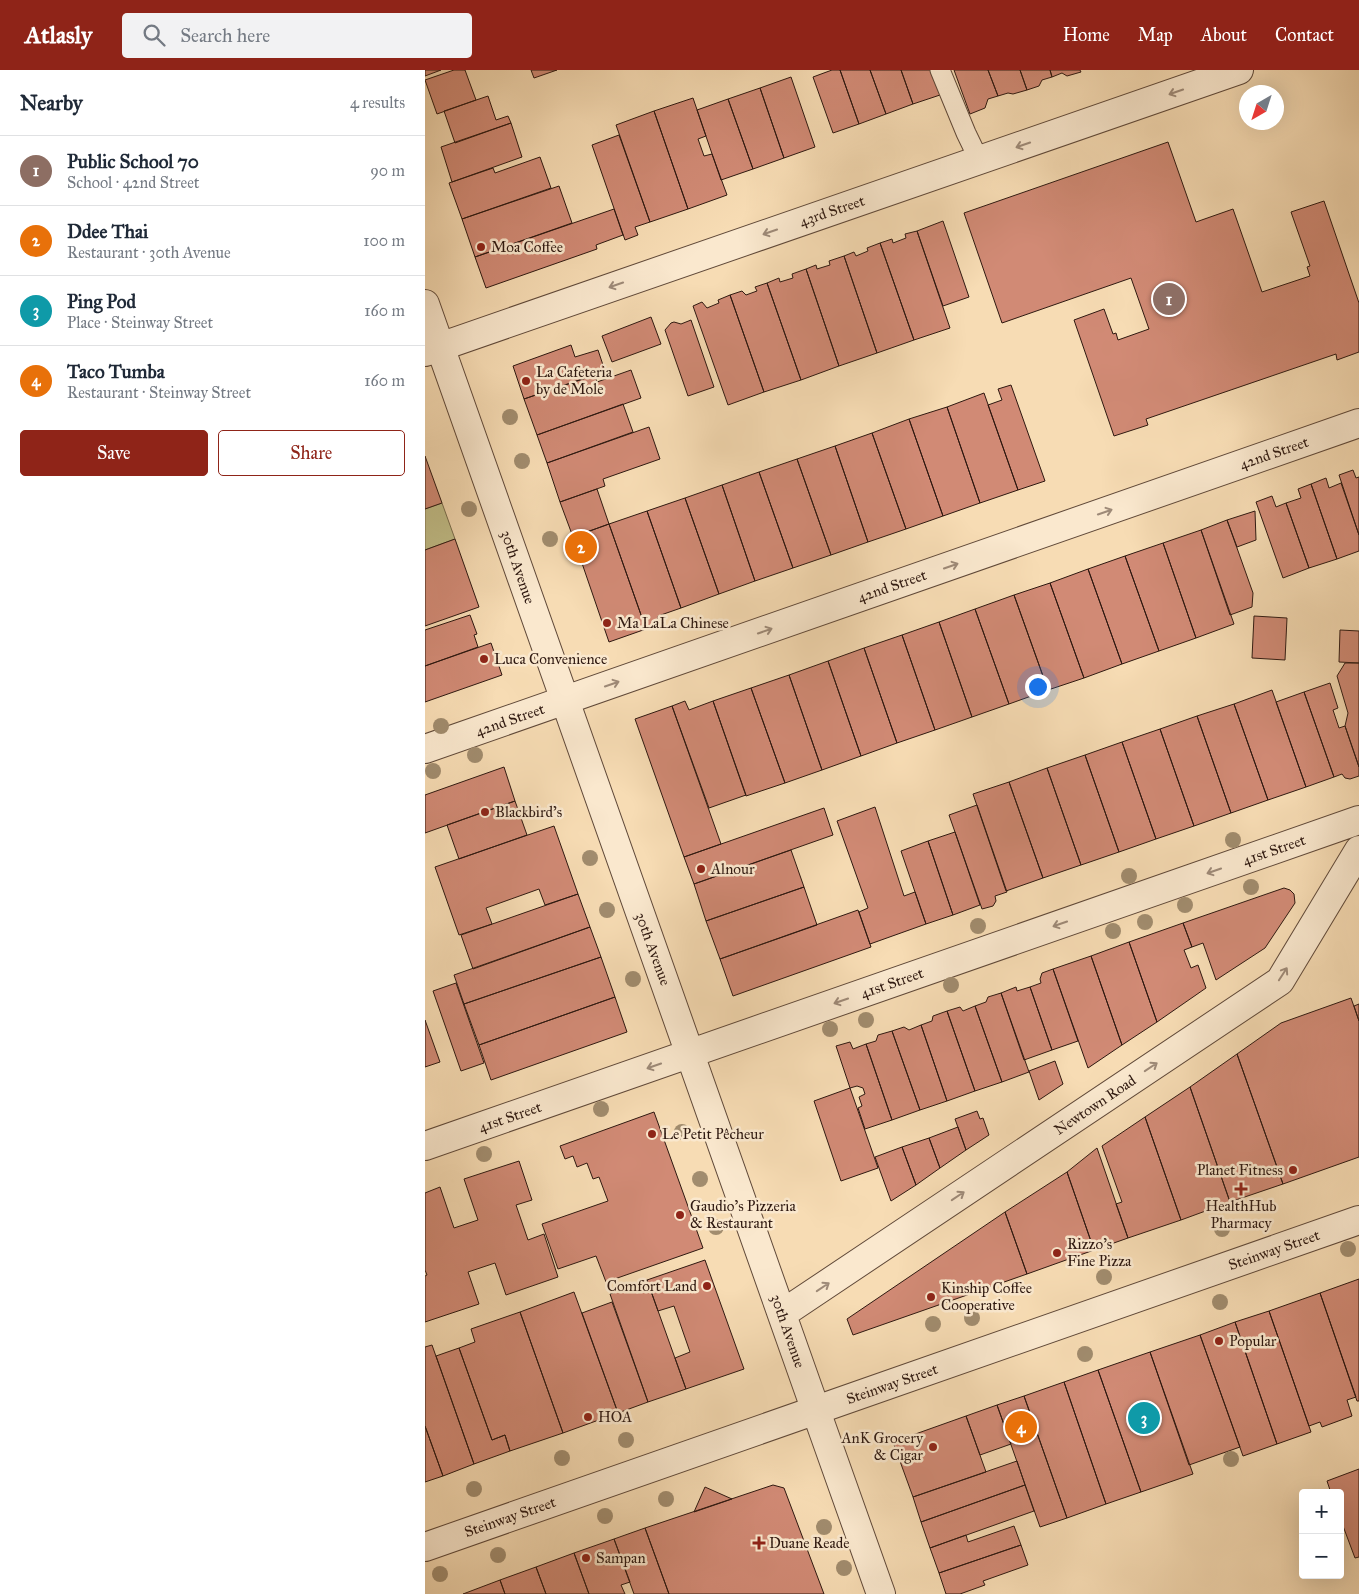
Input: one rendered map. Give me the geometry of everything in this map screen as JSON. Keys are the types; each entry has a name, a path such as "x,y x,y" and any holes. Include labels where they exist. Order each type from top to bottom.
{"street":[{"name":"43rd Street","path":"433,349 1239,70"},
{"name":"30th Avenue","path":"425,304 433,349 565,700 881,1594"},
{"name":"42nd Street","path":"425,750 1359,423"},
{"name":"41st Street","path":"425,1146 1359,820"},
{"name":"Newtown Road","path":"782,1314 1280,981 1359,850"},
{"name":"Steinway Street","path":"425,1547 1359,1220"}],"lane":[{"path":"940,70 979,160"}],"shaded area":[{"path":"442,503 455,539 425,550 425,509"}],"building":[{"path":"425,70 441,70 425,76"},
{"path":"454,70 465,70 476,100 437,114 425,80"},
{"path":"531,70 557,70 534,78"},
{"path":"832,70 840,70 859,124 833,133 813,77"},
{"path":"840,70 870,70 886,114 859,124"},
{"path":"870,70 901,70 913,104 886,114"},
{"path":"901,70 932,70 940,95 913,104"},
{"path":"954,70 988,70 998,96 988,99 985,108 970,114"},
{"path":"988,70 1020,70 1027,90 998,96"},
{"path":"1020,70 1050,70 1052,77 1042,80 1039,86 1027,90"},
{"path":"1050,70 1080,70 1081,72 1067,76 1062,73 1052,77"},
{"path":"791,77 815,147 784,158 760,88"},
{"path":"760,88 784,158 753,169 728,99"},
{"path":"488,96 496,120 508,116 511,123 455,143 444,111"},
{"path":"693,98 706,136 698,139 704,156 712,154 727,195 688,209 654,111"},
{"path":"728,99 753,169 721,180 697,110"},
{"path":"654,111 688,209 650,222 616,125"},
{"path":"511,123 522,157 452,182 441,147"},
{"path":"619,135 650,222 635,227 638,235 625,240 592,145"},
{"path":"1168,142 1196,222 1233,209 1262,292 1310,276 1307,267 1310,266 1291,212 1324,201 1359,303 1359,352 1337,360 1336,354 1146,419 1148,425 1114,436 1074,320 1104,309 1113,334 1116,333 1118,340 1149,329 1131,278 1002,323 964,213"},
{"path":"540,157 551,188 462,219 449,183 493,168 495,173"},
{"path":"559,186 572,223 475,257 462,219"},
{"path":"614,209 623,235 596,245 597,249 486,288 475,257"},
{"path":"943,221 969,297 943,306 917,231"},
{"path":"917,231 950,328 914,340 880,243 892,239 893,243 906,238 905,234"},
{"path":"880,243 914,340 877,353 844,256 854,252 856,256 868,251 867,248"},
{"path":"844,256 877,353 839,366 806,269 816,265 817,269 830,265 829,261"},
{"path":"806,269 839,366 801,380 767,283 779,278 780,282 793,278 792,274"},
{"path":"767,283 801,380 764,392 730,295 742,291 746,295 757,291 755,287"},
{"path":"730,295 764,392 728,405 693,306 702,302 707,308 719,303 718,300"},
{"path":"651,317 661,344 612,362 602,336"},
{"path":"691,320 714,387 688,396 665,330 671,323 681,324"},
{"path":"571,345 575,357 598,350 605,371 524,399 513,366"},
{"path":"631,370 641,398 537,435 524,399 595,375 597,382"},
{"path":"1011,385 1045,481 1018,490 988,405 1002,400 998,389"},
{"path":"984,393 1018,490 980,503 947,407"},
{"path":"623,404 633,432 547,463 537,435"},
{"path":"947,407 980,503 943,516 909,419"},
{"path":"909,419 943,516 906,529 872,433"},
{"path":"649,427 660,459 603,479 605,486 560,502 547,463"},
{"path":"872,433 906,529 868,542 835,446"},
{"path":"835,446 868,542 831,555 797,459"},
{"path":"425,456 442,503 425,509"},
{"path":"797,459 831,555 793,568 759,472"},
{"path":"1353,470 1356,478 1359,477 1359,535 1339,475"},
{"path":"759,472 793,568 755,581 722,485"},
{"path":"1326,478 1329,488 1341,483 1359,535 1359,551 1337,559 1311,484"},
{"path":"1311,484 1337,559 1309,568 1286,503 1301,498 1298,489"},
{"path":"722,485 755,581 719,594 685,498"},
{"path":"597,489 609,524 573,537 560,502"},
{"path":"1272,496 1276,507 1286,503 1309,568 1283,578 1256,502"},
{"path":"685,498 719,594 681,608 647,511"},
{"path":"647,511 681,608 658,616 658,625 646,629 609,524"},
{"path":"1255,511 1256,540 1237,547 1227,520"},
{"path":"1227,520 1253,593 1252,607 1230,615 1201,530"},
{"path":"609,524 646,629 609,642 573,537"},
{"path":"1201,530 1234,624 1196,638 1163,543"},
{"path":"455,539 479,607 425,626 425,550"},
{"path":"1163,543 1196,638 1159,651 1125,556"},
{"path":"1125,556 1159,651 1122,664 1088,569"},
{"path":"1088,569 1122,664 1084,678 1050,583"},
{"path":"1050,583 1084,678 1048,690 1014,595"},
{"path":"1014,595 1048,690 1009,704 975,609"},
{"path":"975,609 1009,704 972,717 939,622"},
{"path":"470,615 477,634 474,635 478,647 425,666 425,630"},
{"path":"1254,616 1287,618 1285,660 1252,658"},
{"path":"939,622 972,717 935,730 902,635"},
{"path":"1340,630 1359,631 1359,663 1339,662"},
{"path":"902,635 935,730 897,743 864,648"},
{"path":"491,643 502,675 425,702 425,666"},
{"path":"864,648 897,743 861,756 828,661"},
{"path":"828,661 861,756 822,770 789,675"},
{"path":"1345,663 1359,663 1359,767 1345,726 1348,713 1337,676"},
{"path":"789,675 822,770 785,783 751,688"},
{"path":"1330,683 1338,708 1333,710 1339,728 1345,726 1359,767 1359,776 1350,779 1345,778 1342,774 1334,777 1304,692"},
{"path":"751,688 785,783 746,796 713,701"},
{"path":"1272,690 1306,787 1268,800 1234,704"},
{"path":"1304,692 1334,777 1306,787 1276,702"},
{"path":"685,701 689,710 713,701 746,795 709,808 672,706"},
{"path":"1234,704 1268,800 1231,813 1197,716"},
{"path":"672,706 721,844 684,857 635,719"},
{"path":"1197,716 1231,813 1194,826 1160,729"},
{"path":"1160,729 1194,826 1156,839 1122,742"},
{"path":"1122,742 1156,839 1119,852 1085,755"},
{"path":"1085,755 1119,852 1081,865 1047,768"},
{"path":"504,767 515,801 425,833 425,795"},
{"path":"1047,768 1081,865 1043,878 1009,782"},
{"path":"1009,782 1043,878 1006,891 973,794"},
{"path":"515,801 527,835 459,859 447,825"},
{"path":"977,805 1007,892 995,896 996,901 993,906 982,909 949,815"},
{"path":"875,807 904,896 915,892 926,924 870,944 859,912 868,908 837,821"},
{"path":"824,808 833,835 694,884 684,857"},
{"path":"554,826 578,894 545,905 539,889 486,908 492,924 459,935 435,867"},
{"path":"955,832 980,905 953,915 928,841"},
{"path":"928,841 953,915 926,924 901,851"},
{"path":"791,850 804,887 706,921 694,884"},
{"path":"804,887 817,925 720,959 706,921"},
{"path":"1284,888 1294,894 1295,903 1265,948 1216,980 1203,943 1192,947 1183,923"},
{"path":"578,894 590,927 473,969 461,935"},
{"path":"858,910 871,947 733,996 720,959"},
{"path":"1183,923 1192,947 1184,950 1191,968 1198,965 1206,988 1157,1022 1129,942"},
{"path":"590,927 601,957 464,1004 454,975"},
{"path":"1129,942 1157,1022 1122,1045 1091,956"},
{"path":"1091,956 1122,1045 1088,1068 1053,969"},
{"path":"601,957 615,997 479,1045 464,1004"},
{"path":"1053,969 1078,1041 1052,1050 1030,987 1041,983 1042,973"},
{"path":"456,983 484,1063 461,1071 433,991"},
{"path":"1016,987 1017,991 1030,987 1052,1050 1024,1060 1001,993"},
{"path":"1001,993 1029,1072 1002,1082 975,1006 986,1002 988,997"},
{"path":"615,997 627,1032 491,1080 479,1045"},
{"path":"1351,998 1359,1021 1359,1157 1283,1184 1237,1054 1281,1023"},
{"path":"1359,1004 1359,1021 1354,1006"},
{"path":"975,1006 1002,1082 975,1091 947,1011 960,1007 963,1011"},
{"path":"947,1011 975,1091 947,1101 921,1025 932,1021 933,1016"},
{"path":"425,1020 440,1062 425,1067"},
{"path":"921,1025 947,1101 920,1110 892,1031 904,1027 909,1030"},
{"path":"892,1031 920,1110 892,1120 866,1044 876,1041 878,1035"},
{"path":"850,1042 853,1049 866,1044 892,1120 865,1129 858,1108 862,1106 859,1097 865,1094 863,1088 857,1086 850,1088 836,1046"},
{"path":"1237,1054 1283,1184 1230,1202 1190,1087"},
{"path":"1055,1061 1063,1084 1039,1100 1029,1071"},
{"path":"1190,1087 1230,1202 1181,1220 1145,1117"},
{"path":"850,1088 878,1168 841,1181 814,1101"},
{"path":"977,1111 980,1119 983,1118 989,1135 966,1150 955,1119"},
{"path":"654,1112 703,1248 606,1282 596,1256 558,1269 542,1224 608,1201 599,1177 593,1179 587,1163 577,1167 573,1156 565,1159 560,1146"},
{"path":"1145,1117 1181,1220 1128,1238 1116,1204 1122,1202 1102,1146"},
{"path":"958,1127 966,1150 940,1168 929,1138"},
{"path":"929,1138 940,1168 916,1185 902,1147"},
{"path":"902,1147 916,1185 891,1201 875,1157"},
{"path":"1097,1148 1128,1238 1094,1250 1067,1172"},
{"path":"519,1161 532,1200 516,1205 528,1240 544,1234 558,1277 506,1295 495,1263 468,1272 479,1304 425,1322 425,1276 427,1275 425,1270 425,1193 440,1187 454,1228 478,1220 464,1179"},
{"path":"1067,1172 1094,1250 1027,1274 1005,1212"},
{"path":"1005,1212 1027,1274 853,1335 847,1319"},
{"path":"705,1260 744,1369 686,1389 675,1358 690,1352 674,1306 658,1311 647,1280"},
{"path":"1359,1279 1359,1401 1357,1401 1320,1293"},
{"path":"647,1280 686,1389 648,1402 610,1294"},
{"path":"574,1292 618,1413 563,1433 520,1312"},
{"path":"1320,1293 1356,1397 1347,1400 1352,1416 1322,1427 1320,1422 1309,1426 1269,1311"},
{"path":"612,1302 648,1402 618,1413 582,1313"},
{"path":"1269,1311 1311,1432 1277,1444 1235,1322"},
{"path":"520,1312 563,1433 510,1451 505,1435 492,1440 459,1348 475,1342 471,1329"},
{"path":"1235,1322 1277,1444 1243,1456 1200,1335"},
{"path":"1200,1335 1240,1447 1189,1465 1150,1352"},
{"path":"432,1345 474,1464 443,1476 425,1426 425,1347"},
{"path":"459,1348 492,1440 505,1435 510,1451 474,1464 436,1356"},
{"path":"1150,1352 1193,1474 1141,1492 1098,1370"},
{"path":"1098,1370 1141,1492 1106,1504 1064,1382"},
{"path":"1064,1382 1106,1504 1067,1518 1024,1396"},
{"path":"1024,1396 1067,1518 1040,1527 997,1405"},
{"path":"997,1405 1011,1444 980,1455 966,1416"},
{"path":"966,1416 986,1472 913,1497 893,1442"},
{"path":"425,1426 443,1476 425,1482"},
{"path":"1017,1461 1025,1485 921,1522 913,1497"},
{"path":"1359,1469 1359,1557 1355,1558 1344,1529 1344,1489 1330,1489 1327,1481"},
{"path":"773,1485 784,1488 824,1594 669,1594 645,1528"},
{"path":"1025,1485 1034,1511 930,1548 921,1522"},
{"path":"705,1487 732,1499 694,1512"},
{"path":"1014,1526 1021,1545 939,1573 930,1548 966,1535 968,1542"},
{"path":"645,1528 669,1594 634,1594 614,1539"},
{"path":"614,1539 630,1582 621,1585 625,1594 589,1594 574,1553"},
{"path":"1021,1545 1028,1565 983,1581 985,1585 960,1594 946,1594 939,1573"},
{"path":"574,1553 589,1594 546,1594 536,1567"},
{"path":"536,1567 546,1594 505,1594 500,1580"},
{"path":"500,1580 505,1594 463,1594"}],"place":[{"name":"Moa Coffee","path":"481,247"},
{"name":"Public School 70","path":"1169,299"},
{"name":"La Cafeteria by de Mole","path":"526,381"},
{"name":"Ddee Thai","path":"581,547"},
{"name":"Ma LaLa Chinese","path":"607,623"},
{"name":"Luca Convenience","path":"484,659"},
{"name":"Blackbird's","path":"485,812"},
{"name":"Alnour","path":"701,869"},
{"name":"Le Petit Pêcheur","path":"652,1134"},
{"name":"Planet Fitness","path":"1293,1170"},
{"name":"HealthHub Pharmacy","path":"1241,1189"},
{"name":"Gaudio's Pizzeria & Restaurant","path":"680,1215"},
{"name":"Rizzo's Fine Pizza","path":"1057,1253"},
{"name":"Comfort Land","path":"707,1286"},
{"name":"Kinship Coffee Cooperative","path":"931,1297"},
{"name":"Popular","path":"1219,1341"},
{"name":"HOA","path":"588,1417"},
{"name":"Ping Pod","path":"1144,1418"},
{"name":"Taco Tumba","path":"1021,1427"},
{"name":"AnK Grocery & Cigar","path":"933,1447"},
{"name":"Duane Reade","path":"759,1543"},
{"name":"Sampan","path":"586,1558"}]}
